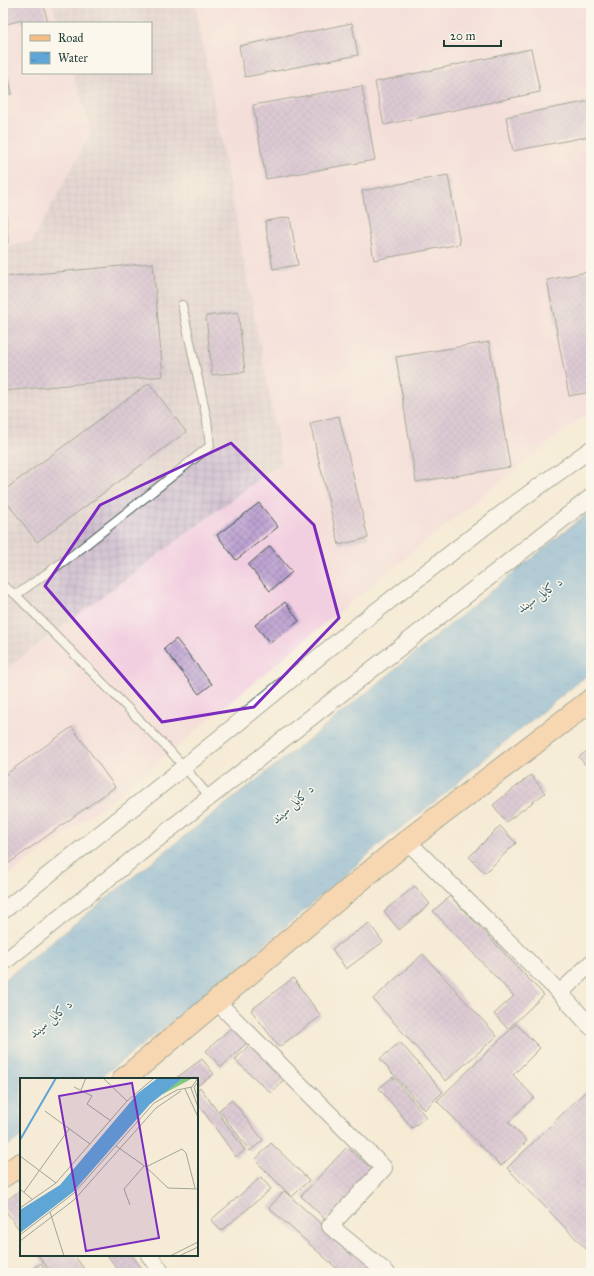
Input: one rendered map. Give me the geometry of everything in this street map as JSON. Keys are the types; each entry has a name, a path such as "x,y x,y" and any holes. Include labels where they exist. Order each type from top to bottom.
{"main road":[{"path":"125,1078 407,841 591,700"},
{"path":"3,1176 20,1165"}],"street":[{"path":"3,911 184,767 348,633 509,508 591,449"},
{"path":"3,963 210,797 591,497"},
{"path":"407,841 560,993 591,1027"},
{"path":"560,993 591,962"},
{"path":"216,1001 384,1168 330,1226 387,1273"},
{"path":"150,1256 162,1273"}],"lane":[{"path":"16,596 74,554 210,446 207,420 182,305"},
{"path":"3,587 16,596 171,752 210,797"}],"highlighted area":[{"path":"231,443 314,525 339,618 254,707 162,722 45,586 100,505"}],"shaded area":[{"path":"3,3 52,3 58,22 22,22 22,74 73,74 92,131 31,243 3,246"},
{"path":"52,3 195,3 282,462 3,671 3,246 31,243 92,131 73,74 152,74 152,22 58,22"},
{"path":"195,3 591,3 591,414 579,419 347,605 121,793 3,880 3,671 282,462"}],"water":[{"name":"د کابل سيند","path":"591,510 591,672 502,744 442,796 379,845 220,984 99,1078 20,1078 20,1137 3,1150 3,981 322,729"}],"building":[{"path":"3,3 43,3 48,22 22,22 22,20 3,25"},
{"path":"352,23 358,55 245,77 239,46"},
{"path":"3,48 12,94 3,95"},
{"path":"531,49 540,92 384,125 375,82"},
{"path":"362,86 375,160 266,179 253,105"},
{"path":"590,101 591,136 513,151 506,117"},
{"path":"448,175 460,244 374,260 362,191"},
{"path":"3,214 6,214 8,243 3,243"},
{"path":"290,217 298,265 273,269 265,221"},
{"path":"153,263 163,376 3,391 3,277"},
{"path":"587,272 591,294 591,392 569,396 547,280"},
{"path":"238,312 245,372 212,375 206,316"},
{"path":"489,342 510,467 416,482 396,357"},
{"path":"149,383 186,432 37,542 3,497 3,491"},
{"path":"339,416 368,538 339,545 310,423"},
{"path":"259,503 278,527 236,560 217,535"},
{"path":"270,546 292,572 270,591 248,565"},
{"path":"285,602 299,621 270,643 255,625"},
{"path":"176,639 212,684 199,694 164,649"},
{"path":"72,727 115,787 5,866 3,863 3,776"},
{"path":"591,748 591,772 579,757"},
{"path":"531,775 545,793 506,822 493,805"},
{"path":"500,826 516,843 485,873 469,857"},
{"path":"415,886 430,904 399,930 384,911"},
{"path":"450,896 544,995 508,1029 494,1014 514,996 433,911"},
{"path":"369,923 383,942 346,969 332,949"},
{"path":"423,954 497,1036 446,1081 373,999"},
{"path":"293,978 321,1016 279,1047 251,1010"},
{"path":"516,1024 540,1048 513,1075 534,1097 508,1122 527,1141 501,1166 437,1101"},
{"path":"234,1025 249,1041 221,1067 206,1051"},
{"path":"252,1042 287,1076 271,1093 235,1060"},
{"path":"400,1042 443,1092 424,1110 380,1059"},
{"path":"202,1059 214,1074 198,1085 198,1078 176,1078"},
{"path":"393,1077 426,1117 412,1128 379,1088"},
{"path":"591,1086 591,1254 507,1168"},
{"path":"200,1087 245,1150 236,1157 198,1103 198,1089"},
{"path":"232,1100 263,1140 250,1151 219,1110"},
{"path":"271,1143 309,1180 292,1197 255,1160"},
{"path":"347,1147 373,1170 326,1220 301,1196"},
{"path":"261,1177 271,1189 221,1231 211,1220"},
{"path":"20,1191 20,1231 3,1207 3,1203"},
{"path":"284,1191 377,1273 342,1273 269,1208"},
{"path":"39,1256 75,1256 87,1273 51,1273"},
{"path":"108,1256 133,1256 145,1273 121,1273"},
{"path":"41,1263 47,1273 26,1273"}]}
